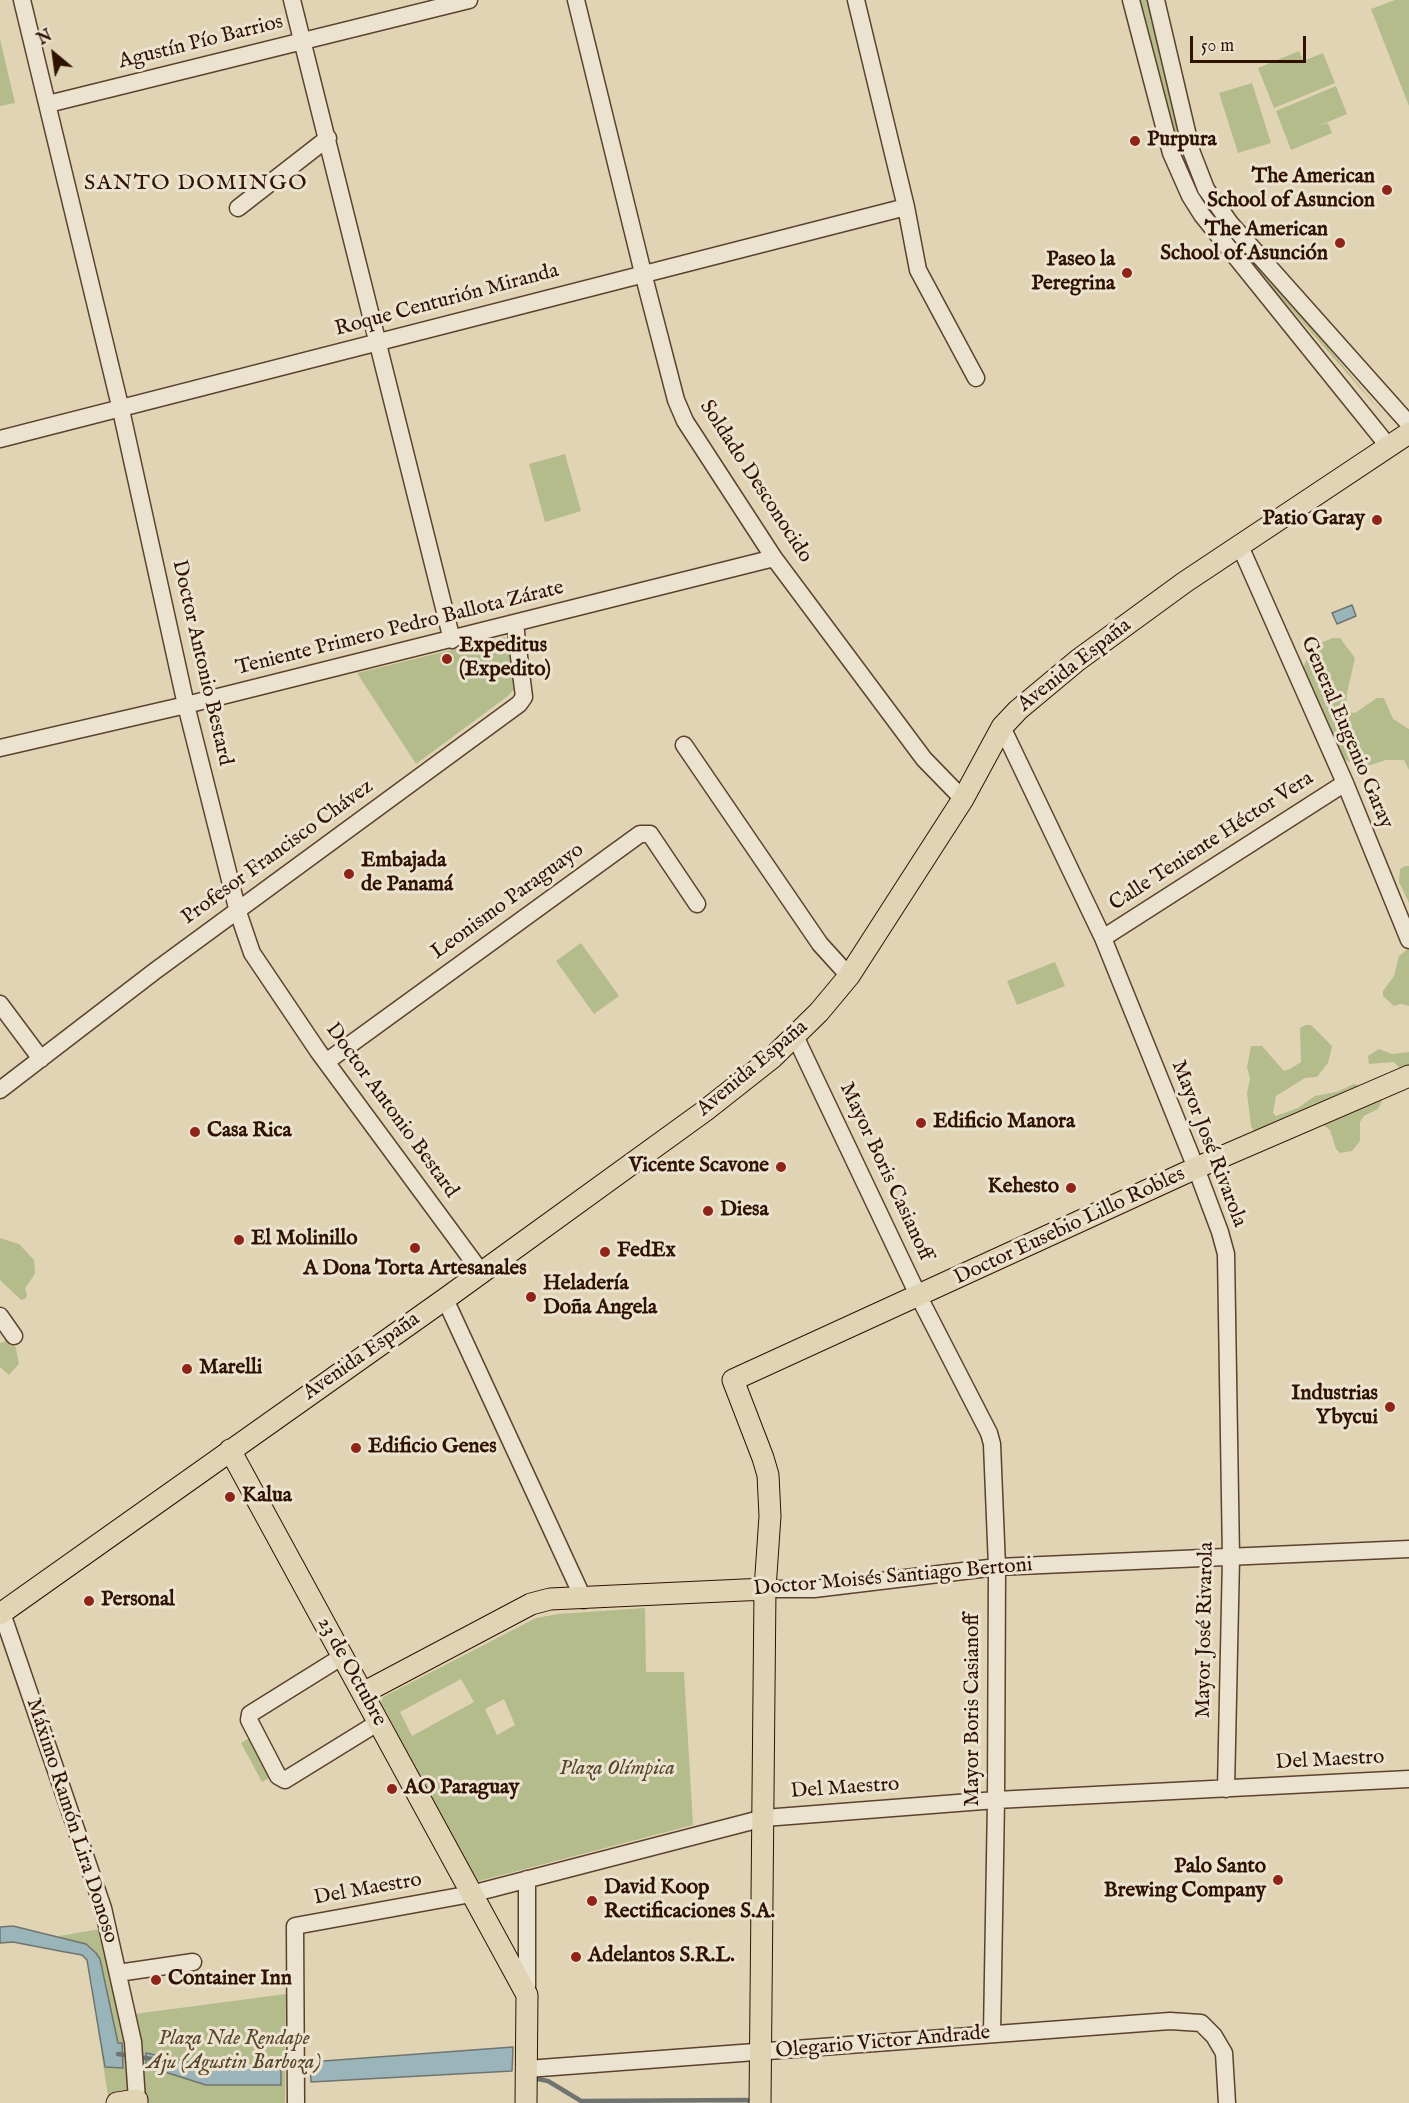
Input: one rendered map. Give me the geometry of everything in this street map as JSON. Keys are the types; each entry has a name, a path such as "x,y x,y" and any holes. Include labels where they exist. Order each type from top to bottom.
{"main road":[{"name":"Avenida España","path":"1,1613 445,1299 706,1110 772,1058 849,976 963,799 1002,727 1045,686 1078,660 1240,546 1409,433"},
{"name":"Doctor Eusebio Lillo Robles","path":"765,1589 770,1516 768,1475 733,1380 919,1297 1196,1168 1409,1076"},
{"name":"23 de Octubre","path":"230,1450 343,1656 372,1689 379,1722 527,1995"},
{"name":"Doctor Moisés Santiago Bertoni","path":"372,1689 531,1604 550,1599 765,1589"},
{"path":"760,2103 765,1589"},
{"path":"526,2103 527,1995"}],"street":[{"name":"Doctor Antonio Bestard","path":"22,0 121,410 186,705 238,912 252,953 326,1062 481,1272"},
{"path":"292,0 304,40 452,640"},
{"name":"Agustín Pío Barrios","path":"48,104 469,0"},
{"name":"Soldado Desconocido","path":"576,0 643,273 681,411 774,558 924,759 963,799"},
{"path":"856,0 906,207 918,270 976,378"},
{"path":"1131,0 1171,153 1190,196 1209,224 1389,447"},
{"path":"1156,0 1192,153 1206,189 1230,222 1409,424"},
{"path":"238,208 328,138"},
{"name":"Roque Centurión Miranda","path":"0,439 121,410 643,273 906,207"},
{"name":"General Eugenio Garay","path":"1240,546 1345,783 1409,939"},
{"name":"Teniente Primero Pedro Ballota Zárate","path":"0,748 452,640 774,558"},
{"name":"Profesor Francisco Chávez","path":"0,1090 519,704 524,697 515,624"},
{"name":"Mayor José Rivarola","path":"1002,727 1103,938 1196,1168 1226,1254 1231,1558 1226,1789"},
{"path":"684,745 820,944 849,976"},
{"name":"Calle Teniente Héctor Vera","path":"1103,938 1345,783"},
{"name":"Leonismo Paraguayo","path":"326,1062 640,834 651,834 697,904"},
{"path":"0,1004 41,1059"},
{"name":"Mayor Boris Casianoff","path":"795,1036 919,1297 989,1432 994,1463 997,1567 992,2034"},
{"path":"445,1299 584,1599"},
{"path":"0,1316 14,1336"},
{"name":"Doctor Moisés Santiago Bertoni","path":"765,1589 814,1589 997,1567 1409,1549"},
{"name":"Máximo Ramón Lira Donoso","path":"1,1613 103,1908 133,2043 134,2068 130,2102"},
{"path":"343,1656 248,1717 278,1776 285,1780 379,1722"},
{"name":"Del Maestro","path":"296,2103 296,1926 471,1894 764,1818 996,1800 1409,1779"},
{"path":"527,1879 527,1995"},
{"path":"118,1973 193,1962"},
{"name":"Olegario Victor Andrade","path":"527,2063 561,2066 762,2053 1170,2021 1201,2023 1214,2036 1224,2053 1227,2103"}],"green space":[{"path":"1137,0 1151,0 1174,101 1182,153 1180,156"},
{"path":"1395,0 1409,0 1409,106 1371,9"},
{"path":"0,39 15,103 0,106"},
{"path":"1299,51 1303,61 1323,53 1335,83 1274,108 1258,68"},
{"path":"1252,83 1271,143 1238,153 1219,93"},
{"path":"1336,86 1347,114 1318,126 1328,123 1332,133 1291,150 1276,111"},
{"path":"1203,203 1307,322 1383,414 1200,206"},
{"path":"565,454 581,511 545,522 529,464"},
{"path":"504,637 515,645 515,688 508,696 416,764 357,673"},
{"path":"1333,638 1340,638 1355,658 1347,693 1346,706 1349,712 1355,713 1377,698 1384,698 1393,719 1409,729 1409,770 1404,760 1386,760 1361,768 1344,759 1303,669 1309,653 1318,644"},
{"path":"1409,866 1409,903 1399,882 1400,869"},
{"path":"581,943 619,996 594,1014 556,961"},
{"path":"1409,948 1409,1006 1401,1004 1394,1006 1383,996 1383,991 1394,976 1399,956"},
{"path":"1055,962 1065,986 1017,1005 1007,981"},
{"path":"1311,1025 1332,1046 1328,1063 1317,1077 1305,1078 1276,1096 1273,1113 1276,1116 1298,1108 1315,1096 1336,1092 1354,1084 1379,1092 1383,1099 1378,1109 1364,1116 1360,1122 1360,1141 1352,1151 1340,1153 1336,1149 1330,1130 1322,1124 1255,1133 1251,1126 1247,1093 1250,1079 1247,1067 1251,1046 1262,1046 1284,1071 1290,1069 1301,1062 1300,1028"},
{"path":"1379,1049 1392,1054 1409,1052 1409,1078 1394,1062 1369,1064 1368,1056"},
{"path":"0,1238 19,1244 34,1260 35,1274 25,1288 27,1296 25,1299 21,1300 0,1280"},
{"path":"10,1340 16,1348 19,1364 9,1375 0,1367 0,1343"},
{"name":"Plaza Olímpica","path":"645,1608 646,1672 684,1672 693,1825 479,1881 474,1878 381,1702 383,1697 536,1618 558,1614","holes":["461,1679 474,1702 412,1736 400,1712","504,1699 515,1725 497,1735 485,1709"]},
{"path":"254,1735 275,1774 262,1782 241,1743"},
{"name":"Plaza Nde Rendape Aju (Agustin Barboza)","path":"100,1929 119,2016 286,1994 285,2103 147,2103 144,2090 108,2096 87,1960 82,1955 65,1952 59,1936"}],"water":[{"path":"1352,605 1356,616 1337,624 1332,613"},
{"path":"13,1926 86,1944 96,1953 100,1959 118,2043 122,2043 123,2068 105,2067 87,1960 82,1955 13,1942 0,1943 0,1927"},
{"path":"513,2047 512,2071 311,2082 310,2062"},
{"path":"146,2053 216,2068 281,2066 281,2085 206,2085 146,2066"}],"waterway":[{"path":"118,2054 152,2059"},
{"path":"533,2078 548,2081 581,2101 746,2100 755,2102"}],"place":[{"name":"Purpura","path":"1135,141"},
{"name":"The American School of Asuncion","path":"1387,190"},
{"name":"The American School of Asunción","path":"1340,243"},
{"name":"Paseo la Peregrina","path":"1127,273"},
{"name":"Patio Garay","path":"1377,520"},
{"name":"Expeditus (Expedito)","path":"447,659"},
{"name":"Embajada de Panamá","path":"349,874"},
{"name":"Edificio Manora","path":"921,1123"},
{"name":"Casa Rica","path":"195,1132"},
{"name":"Vicente Scavone","path":"781,1167"},
{"name":"Kehesto","path":"1071,1188"},
{"name":"Diesa","path":"708,1211"},
{"name":"El Molinillo","path":"239,1240"},
{"name":"A Dona Torta Artesanales","path":"415,1248"},
{"name":"FedEx","path":"605,1252"},
{"name":"Heladería Doña Angela","path":"531,1297"},
{"name":"Marelli","path":"187,1369"},
{"name":"Industrias Ybycui","path":"1390,1407"},
{"name":"Edificio Genes","path":"356,1448"},
{"name":"Kalua","path":"230,1497"},
{"name":"Personal","path":"89,1601"},
{"name":"AO Paraguay","path":"392,1789"},
{"name":"Palo Santo Brewing Company","path":"1278,1880"},
{"name":"David Koop Rectificaciones S.A.","path":"592,1901"},
{"name":"Adelantos S.R.L.","path":"576,1957"},
{"name":"Container Inn","path":"156,1980"}],"district":[{"name":"SANTO DOMINGO","path":"196,184"}]}
